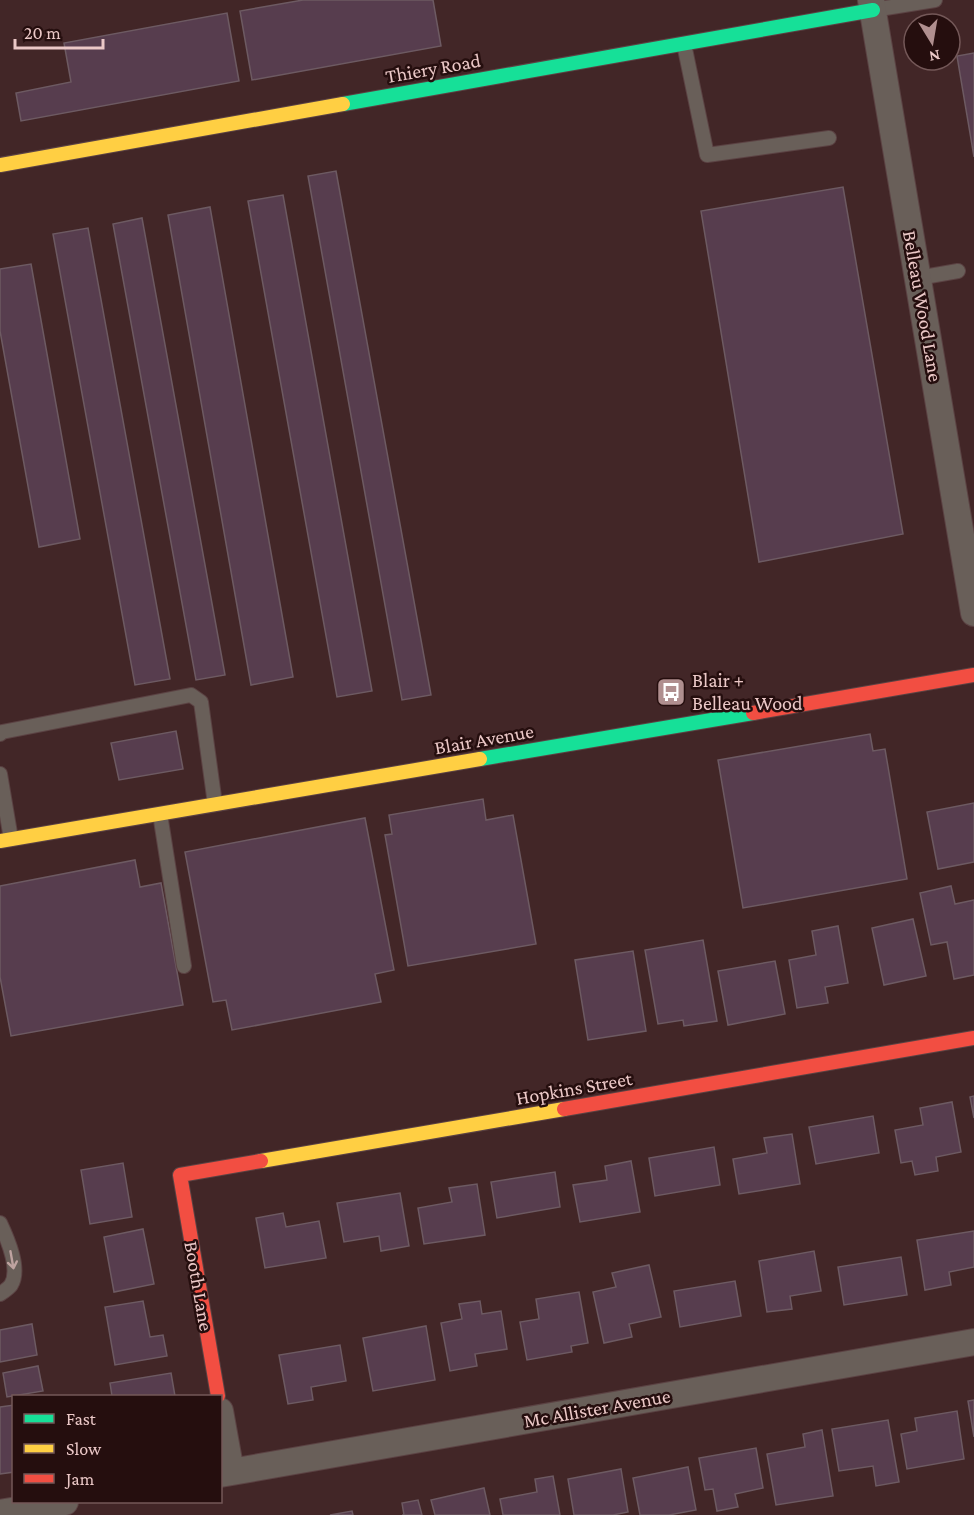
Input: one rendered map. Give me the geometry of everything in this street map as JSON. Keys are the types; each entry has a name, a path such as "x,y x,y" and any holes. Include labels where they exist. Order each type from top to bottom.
{"street":[{"name":"Thiery Road","path":"0,165 684,44 872,5"},
{"name":"Belleau Wood Lane","path":"872,5 918,278 969,550 974,613"},
{"name":"Blair Avenue","path":"6,840 974,675"},
{"name":"Hopkins Street","path":"180,1175 974,1038"},
{"name":"Booth Lane","path":"180,1175 218,1395"},
{"name":"Mc Allister Avenue","path":"226,1473 974,1342"},
{"path":"222,1432 226,1473"},
{"path":"0,1513 33,1511 61,1503"}],"lane":[{"path":"872,5 935,0"},
{"path":"684,44 707,155 829,138"},
{"path":"918,278 958,271"},
{"path":"0,734 190,695 201,702 215,804"},
{"path":"0,774 6,840"},
{"path":"160,814 184,966"},
{"path":"0,1223 9,1244 15,1272 11,1285 0,1294"}],"building":[{"path":"303,0 433,0 441,46 252,80 240,11"},
{"path":"227,13 239,81 21,121 16,93 71,82 64,43"},
{"path":"974,53 974,157 960,72 962,72 962,55"},
{"path":"336,171 431,695 402,700 308,176"},
{"path":"843,187 903,534 759,562 701,211"},
{"path":"283,195 372,691 337,697 248,201"},
{"path":"210,207 293,677 251,685 168,215"},
{"path":"142,218 225,675 196,680 113,224"},
{"path":"88,228 170,679 135,685 53,234"},
{"path":"31,264 80,539 39,547 0,331 0,269"},
{"path":"176,731 183,769 119,780 111,743"},
{"path":"870,734 873,751 885,749 907,879 743,908 718,760"},
{"path":"483,799 486,820 513,815 536,944 408,966 385,835 392,834 389,815"},
{"path":"974,803 974,862 938,869 927,812"},
{"path":"365,818 394,970 375,974 381,1002 232,1030 226,1000 213,1002 185,852"},
{"path":"135,860 140,887 161,883 183,1005 11,1036 0,977 0,886"},
{"path":"951,886 955,904 974,900 974,975 954,979 947,942 931,945 920,893"},
{"path":"913,919 926,976 884,985 872,928"},
{"path":"838,926 848,983 825,987 828,1003 797,1008 789,960 816,955 812,931"},
{"path":"703,940 717,1021 684,1026 683,1020 658,1024 645,950"},
{"path":"633,951 646,1031 588,1040 575,960"},
{"path":"775,961 785,1014 728,1025 718,971"},
{"path":"974,1096 974,1118 970,1097"},
{"path":"952,1102 961,1152 936,1157 938,1171 915,1175 912,1161 901,1163 895,1130 923,1125 920,1108"},
{"path":"873,1116 879,1153 816,1164 809,1127"},
{"path":"792,1134 800,1184 739,1194 733,1159 767,1153 764,1138"},
{"path":"714,1147 720,1185 655,1196 649,1158"},
{"path":"631,1161 640,1212 580,1222 573,1185 607,1180 605,1166"},
{"path":"123,1163 132,1217 90,1224 81,1170"},
{"path":"555,1172 560,1207 497,1218 491,1182"},
{"path":"477,1184 485,1235 424,1244 418,1208 452,1202 449,1188"},
{"path":"400,1193 409,1246 381,1251 379,1236 344,1242 337,1203"},
{"path":"283,1213 286,1227 319,1221 326,1258 265,1268 256,1218"},
{"path":"143,1229 154,1284 114,1292 104,1237"},
{"path":"974,1231 974,1267 949,1272 951,1285 925,1290 917,1240"},
{"path":"814,1251 821,1291 790,1296 792,1309 767,1312 759,1261"},
{"path":"901,1257 907,1295 844,1305 838,1267"},
{"path":"649,1265 661,1317 629,1324 632,1337 604,1343 593,1292 616,1287 612,1273"},
{"path":"735,1281 741,1316 680,1327 674,1291"},
{"path":"579,1292 588,1343 571,1346 572,1352 527,1360 520,1322 539,1319 536,1299"},
{"path":"143,1301 150,1337 163,1335 167,1356 115,1365 105,1307"},
{"path":"480,1301 482,1314 501,1311 507,1349 475,1354 477,1366 450,1371 441,1323 462,1319 459,1304"},
{"path":"32,1324 37,1355 0,1362 0,1330"},
{"path":"426,1326 435,1380 373,1391 363,1338"},
{"path":"340,1345 346,1381 311,1387 313,1400 288,1404 279,1355"},
{"path":"38,1366 43,1391 7,1397 3,1373"},
{"path":"171,1373 175,1395 112,1395 110,1383"},
{"path":"974,1400 974,1437 968,1401"},
{"path":"12,1405 12,1472 0,1474 0,1407"},
{"path":"957,1411 964,1459 907,1469 901,1434 917,1431 915,1418"},
{"path":"888,1420 899,1482 876,1486 873,1466 839,1471 832,1429"},
{"path":"822,1430 833,1496 776,1505 767,1454 805,1447 803,1434"},
{"path":"756,1448 763,1488 735,1494 738,1507 717,1511 713,1489 705,1490 699,1458"},
{"path":"688,1467 696,1510 669,1515 640,1515 633,1478"},
{"path":"621,1469 628,1512 613,1515 574,1515 568,1479"},
{"path":"553,1476 560,1515 503,1515 500,1499 537,1492 535,1479"},
{"path":"484,1488 490,1515 435,1515 431,1500"},
{"path":"418,1500 422,1515 404,1515 402,1503"},
{"path":"352,1511 353,1515 330,1515"}],"traffic: fast":[{"path":"343,104 873,10"},
{"path":"480,759 753,713"}],"traffic: slow":[{"path":"0,165 343,104"},
{"path":"0,841 480,759"},
{"path":"261,1161 564,1109"}],"traffic: jam":[{"path":"753,713 974,675"},
{"path":"564,1109 974,1038"},
{"path":"218,1395 180,1175 261,1161"}],"place":[{"name":"Blair + Belleau Wood","path":"671,692"}]}
